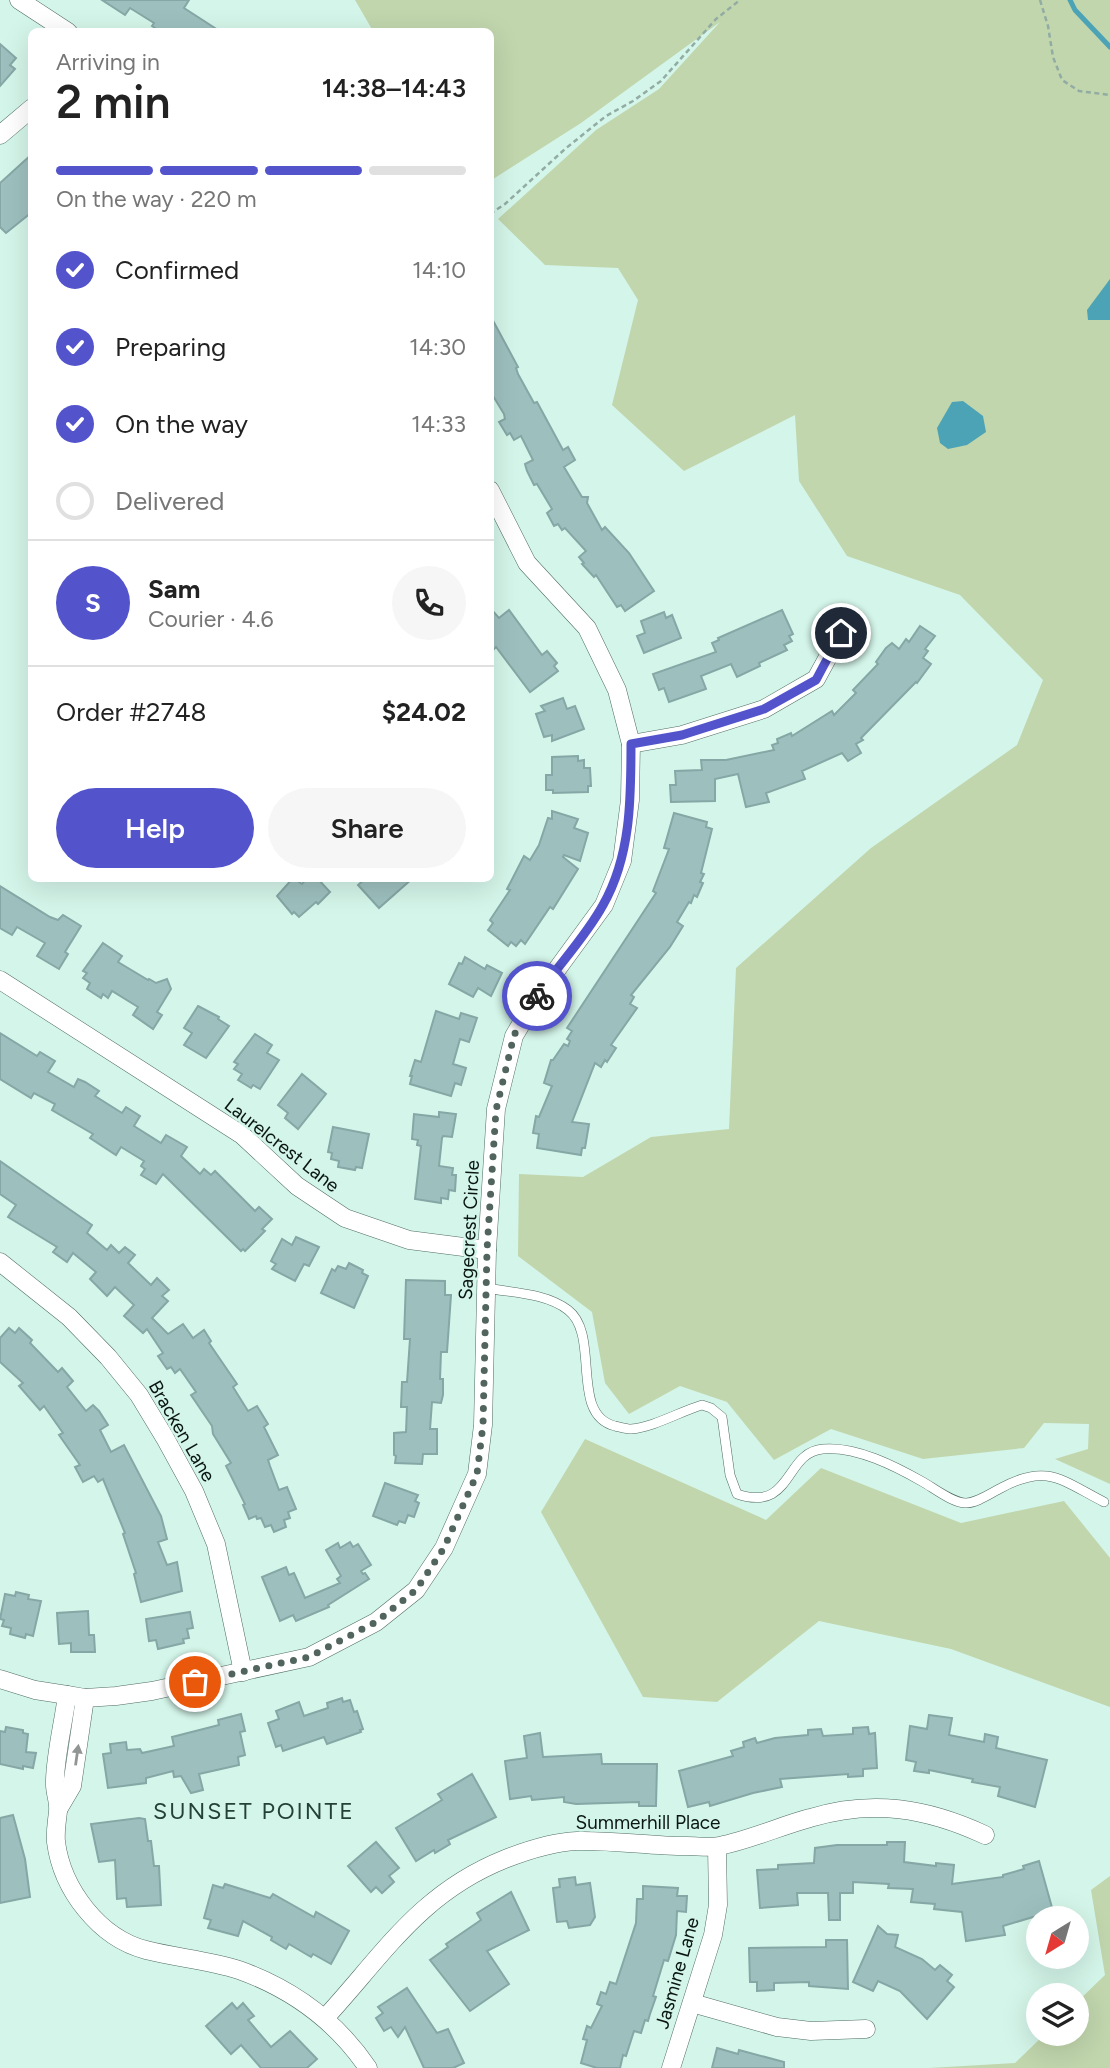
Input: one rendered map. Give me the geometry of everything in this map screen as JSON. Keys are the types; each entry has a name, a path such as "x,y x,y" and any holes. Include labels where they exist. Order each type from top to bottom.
{"street":[{"path":"19,0 62,28"},
{"path":"0,135 28,110"},
{"name":"Sagecrest Circle","path":"0,1679 35,1690 76,1696 152,1691 309,1657 376,1622 416,1590 444,1548 477,1474 483,1425 487,1250 496,1110 514,1035 539,994 604,905 622,861 630,800 631,744 617,690 587,628 527,563 494,498"},
{"path":"631,744 682,735 764,709 816,680 841,633"},
{"name":"Laurelcrest Lane","path":"0,980 242,1135 297,1186 345,1218 409,1240 487,1250"},
{"name":"Bracken Lane","path":"0,1262 69,1317 107,1357 139,1395 165,1438 194,1491 216,1544 243,1672"},
{"path":"76,1696 72,1786 59,1808 55,1829 63,1871 85,1909 116,1936 145,1950 206,1960 239,1970 305,2003 344,2037 368,2068"},
{"name":"Summerhill Place","path":"325,2018 420,1912 445,1891 482,1868 529,1850 572,1841 612,1840 660,1846 717,1847 812,1817 841,1811 890,1808 927,1812 985,1835"},
{"name":"Jasmine Lane","path":"671,2068 713,1935 718,1905 717,1847"},
{"path":"692,2003 777,2027 811,2031 866,2029"}],"lane":[{"path":"486,1288 551,1300 576,1318 583,1336 593,1409 609,1425 629,1429 702,1405 711,1408 722,1418 730,1475 737,1494 754,1500 772,1496 809,1453 822,1449 850,1451 902,1469 955,1500 967,1503 1032,1474 1057,1477 1104,1502"}],"path":[{"path":"494,211 606,116 661,81 716,19 740,0"},
{"path":"1040,0 1053,57 1062,80 1079,91 1110,95"}],"green space":[{"path":"355,0 1110,0 1110,1484 1055,1459 1088,1449 1089,1424 1044,1423 1024,1448 923,1459 831,1429 774,1460 727,1402 680,1386 629,1414 605,1383 592,1312 518,1256 519,1174 583,1177 651,1137 729,1129 736,968 871,848 1017,745 1043,680 960,595 847,556 799,481 795,415 684,471 612,405 638,300 618,268 545,265 498,219 596,130 659,89 720,22 581,123 494,178 494,28 371,28"},
{"path":"585,1439 766,1520 821,1468 961,1523 1064,1501 1110,1558 1110,1707 951,1649 819,1621 717,1702 643,1697 541,1512"},
{"path":"1110,1876 1110,2068 929,2068 1015,2063 1033,2046 1089,2046 1089,1990 1105,1975 1091,1890"}],"water":[{"path":"1110,279 1110,320 1088,320 1087,310"},
{"path":"963,401 983,416 986,432 967,445 948,449 940,443 937,428 952,402"}],"building":[{"path":"102,0 189,0 184,8 215,28 155,28 152,26 154,23 130,8 125,15"},
{"path":"0,44 16,58 10,65 15,69 0,86"},
{"path":"28,158 28,215 6,233 0,227 0,183"},
{"path":"494,322 534,403 537,402 563,450 568,447 575,460 564,467 582,497 588,497 587,503 602,530 605,527 629,553 654,591 625,611 621,605 617,607 596,575 594,577 582,564 584,563 579,557 586,551 565,528 562,530 558,524 554,526 547,513 552,509 527,471 525,464 533,460 521,436 514,440 510,433 507,435 499,422 505,419 494,398"},
{"path":"509,610 542,655 547,651 557,663 554,666 558,671 530,692 496,647 494,649 494,612 499,618"},
{"path":"782,610 793,634 789,636 792,641 784,645 787,650 737,677 731,664 701,676 706,689 669,702 664,688 659,690 653,674 716,652 712,643 719,640 718,638"},
{"path":"664,612 666,618 672,615 681,638 644,653 637,636 645,633 641,621"},
{"path":"920,626 935,636 925,649 928,651 923,658 931,664 917,683 861,738 863,740 856,744 861,753 848,761 842,753 802,771 805,779 766,793 769,802 746,807 738,774 715,779 715,801 671,802 670,785 676,785 675,771 702,770 701,760 726,760 774,750 772,745 778,743 777,739 791,733 792,736 832,711 834,715 856,693 853,690 878,664 876,662 886,648 892,643 899,649 906,639 909,642"},
{"path":"563,698 567,709 575,706 584,729 552,741 552,735 544,737 536,714 545,711 541,706"},
{"path":"578,756 578,761 584,760 584,768 590,768 591,786 588,786 588,792 553,793 553,790 546,790 546,775 552,775 552,757"},
{"path":"552,811 578,819 574,828 588,833 580,861 564,855 563,857 578,869 553,909 550,907 525,944 521,940 516,946 511,942 508,946 488,930 493,923 490,920 510,890 507,889 524,856 530,860 539,845 548,818 552,819"},
{"path":"674,813 707,822 706,827 712,829 701,873 704,874 700,882 703,883 697,897 694,895 677,922 683,926 670,947 631,995 634,997 630,1004 637,1008 611,1045 616,1048 601,1067 595,1063 572,1122 589,1124 585,1148 582,1148 581,1155 537,1148 539,1134 533,1133 536,1116 539,1117 552,1086 544,1083 551,1060 564,1044 568,1046 570,1041 567,1039 572,1031 567,1028 656,893 653,891 669,849 664,848"},
{"path":"289,882 321,882 330,892 299,917 294,912 292,914 277,896"},
{"path":"361,882 408,882 379,908 358,885"},
{"path":"0,886 50,917 58,920 63,915 81,926 65,952 68,954 59,969 37,956 45,943 17,927 12,935 0,928"},
{"path":"103,943 122,956 118,962 148,980 156,983 167,979 171,989 157,1012 162,1015 153,1029 133,1015 138,1007 112,991 108,998 103,994 101,998 87,989 90,983 83,978 87,973 83,971"},
{"path":"465,957 485,969 487,965 502,973 491,996 478,988 473,997 449,984 459,963 462,964"},
{"path":"198,1006 219,1017 218,1019 229,1026 206,1058 184,1045 192,1033 184,1028"},
{"path":"436,1011 459,1019 461,1013 477,1018 469,1042 460,1039 453,1064 466,1068 461,1085 455,1083 451,1096 410,1084 415,1060 421,1062"},
{"path":"0,1033 37,1056 40,1052 55,1061 48,1072 74,1087 78,1079 85,1082 99,1091 95,1096 122,1113 126,1107 140,1116 134,1126 161,1143 166,1135 187,1147 181,1156 200,1174 204,1169 211,1175 215,1171 255,1211 259,1207 272,1219 262,1229 265,1231 245,1251 241,1251 163,1174 156,1184 141,1175 145,1169 141,1166 144,1161 121,1147 116,1155 90,1138 93,1134 52,1110 55,1104 34,1093 31,1098 0,1079"},
{"path":"255,1034 272,1045 267,1053 279,1060 260,1089 253,1085 251,1088 238,1080 242,1074 234,1069 238,1064 234,1062"},
{"path":"302,1074 326,1094 298,1129 285,1118 288,1113 278,1105"},
{"path":"439,1112 456,1114 452,1137 442,1138 439,1166 453,1168 452,1175 456,1175 455,1191 449,1190 448,1199 441,1198 441,1203 415,1199 421,1146 417,1145 418,1140 412,1139 414,1114 439,1117"},
{"path":"333,1127 369,1134 362,1168 356,1167 355,1170 338,1167 339,1161 331,1159 332,1153 328,1152"},
{"path":"0,1161 92,1225 87,1233 107,1250 111,1245 119,1253 125,1247 135,1255 128,1263 151,1285 157,1278 169,1290 162,1296 168,1301 152,1318 168,1334 183,1324 193,1338 204,1330 211,1341 209,1343 237,1384 233,1387 248,1411 257,1406 268,1424 264,1427 278,1455 268,1460 279,1490 287,1487 296,1509 288,1512 290,1518 284,1520 286,1527 274,1532 271,1525 265,1527 261,1518 257,1519 256,1516 249,1519 243,1505 245,1504 226,1466 231,1463 213,1434 212,1426 191,1395 196,1392 180,1369 175,1373 171,1367 167,1369 158,1356 163,1353 147,1329 143,1333 124,1316 134,1305 115,1287 107,1296 90,1279 96,1272 73,1253 67,1262 53,1252 57,1247 8,1217 16,1205 0,1194"},
{"path":"296,1237 319,1247 309,1266 304,1264 295,1281 272,1269 276,1264 271,1261 282,1239 292,1245"},
{"path":"349,1263 363,1270 362,1273 368,1276 354,1308 321,1293 332,1269 335,1271 338,1266 346,1269"},
{"path":"406,1280 445,1281 445,1295 451,1295 447,1352 441,1352 440,1379 443,1379 443,1395 441,1403 432,1402 430,1429 437,1429 437,1454 423,1454 422,1464 395,1463 394,1455 394,1433 406,1432 407,1407 401,1407 402,1382 407,1382 410,1339 404,1339"},
{"path":"9,1328 15,1333 19,1328 58,1372 62,1368 73,1381 67,1387 86,1411 93,1405 99,1411 108,1425 100,1430 111,1452 124,1445 161,1516 167,1539 158,1542 167,1565 177,1562 182,1591 141,1602 134,1574 136,1573 123,1534 125,1533 103,1479 98,1482 94,1476 83,1482 75,1467 80,1465 59,1435 63,1433 44,1406 40,1410 19,1386 23,1383 0,1362 0,1338"},
{"path":"385,1483 418,1495 415,1501 419,1503 414,1517 408,1515 405,1523 399,1521 397,1525 373,1516"},
{"path":"350,1542 353,1547 358,1544 371,1565 361,1571 369,1579 328,1605 329,1607 296,1621 293,1615 280,1621 262,1577 286,1567 289,1575 294,1573 305,1598 340,1583 337,1579 341,1576 326,1550 338,1543 340,1548"},
{"path":"16,1592 29,1595 28,1599 41,1601 33,1636 26,1634 25,1638 10,1634 11,1628 2,1626 4,1620 0,1619 5,1594 15,1596"},
{"path":"88,1611 89,1635 94,1635 95,1652 71,1652 71,1643 59,1644 57,1613"},
{"path":"190,1612 193,1628 187,1629 189,1638 183,1639 184,1643 158,1649 156,1640 149,1641 146,1619"},
{"path":"342,1698 343,1702 350,1700 354,1712 357,1711 363,1729 361,1732 327,1744 324,1737 283,1751 281,1745 276,1747 268,1723 279,1719 276,1711 299,1702 304,1716 328,1708 327,1703"},
{"path":"241,1714 245,1731 240,1732 245,1755 238,1757 239,1765 199,1774 203,1790 191,1793 181,1776 174,1777 173,1771 146,1778 146,1783 108,1788 103,1754 111,1753 110,1744 126,1742 127,1750 140,1749 142,1753 174,1746 172,1737 219,1725 218,1720"},
{"path":"929,1715 952,1718 949,1735 984,1742 985,1734 998,1737 996,1748 1047,1760 1035,1807 998,1796 1000,1787 929,1770 929,1773 914,1771 916,1762 906,1760 910,1726 927,1729"},
{"path":"6,1727 23,1730 23,1733 28,1734 26,1752 36,1753 33,1768 23,1766 23,1769 0,1764 0,1731 5,1732"},
{"path":"868,1727 869,1734 875,1733 877,1768 863,1769 863,1776 848,1777 848,1774 780,1779 782,1787 710,1806 709,1802 688,1807 679,1771 733,1756 731,1751 744,1747 743,1742 755,1738 757,1743 775,1738 808,1735 808,1730 821,1729 823,1736 853,1734 853,1728"},
{"path":"540,1733 543,1757 601,1754 602,1764 657,1764 656,1806 639,1806 639,1802 576,1804 564,1802 564,1797 532,1800 531,1796 510,1799 505,1761 527,1758 524,1736"},
{"path":"472,1774 496,1817 448,1840 450,1844 416,1861 396,1828 442,1800 438,1794"},
{"path":"13,1815 25,1859 30,1897 0,1903 0,1818"},
{"path":"145,1819 154,1866 159,1866 161,1905 127,1907 126,1898 117,1899 115,1860 99,1862 91,1824"},
{"path":"376,1842 399,1868 389,1876 394,1882 382,1893 376,1887 371,1892 348,1866"},
{"path":"887,1842 905,1842 904,1862 954,1865 952,1884 1003,1877 1039,1861 1052,1906 1026,1906 1026,1919 1003,1926 1005,1935 966,1941 962,1912 934,1909 935,1904 911,1902 913,1889 888,1888 889,1884 853,1882 853,1893 840,1893 840,1920 829,1920 828,1893 797,1893 798,1905 760,1908 757,1870 778,1869 778,1865 814,1863 815,1848 887,1845"},
{"path":"575,1877 576,1885 590,1883 595,1917 590,1925 569,1928 567,1921 557,1922 553,1888 560,1887 559,1879"},
{"path":"225,1884 270,1898 273,1894 314,1917 316,1912 349,1931 331,1964 313,1954 311,1957 289,1944 286,1949 271,1940 272,1937 243,1921 238,1936 208,1928 211,1920 204,1918 213,1885 223,1888"},
{"path":"643,1886 678,1888 677,1896 687,1896 686,1912 677,1911 676,1935 668,1961 664,1960 648,2021 645,2020 641,2033 634,2031 620,2068 597,2068 581,2063 587,2040 583,2039 587,2026 591,2028 602,2006 597,2004 601,1992 606,1994 610,1982 616,1984 636,1923 637,1899 643,1899"},
{"path":"511,1892 529,1930 487,1951 509,1984 470,2011 430,1960 448,1947 446,1944 481,1920 477,1913"},
{"path":"878,1926 887,1934 898,1935 895,1947 922,1959 935,1970 940,1965 952,1975 947,1981 954,1987 927,2019 900,1991 878,1981 873,1991 853,1982"},
{"path":"826,1940 847,1940 848,1989 809,1986 809,1982 774,1983 774,1990 757,1991 757,1982 750,1982 749,1948 826,1947"},
{"path":"407,1988 437,2033 448,2029 464,2063 453,2068 424,2068 405,2027 398,2037 391,2027 384,2031 376,2018 383,2013 378,2007"},
{"path":"232,2003 237,2009 243,2003 254,2016 248,2020 271,2047 290,2031 317,2059 307,2068 261,2068 241,2045 231,2054 206,2026"},
{"path":"717,2048 738,2054 739,2050 784,2062 784,2068 712,2068"}],"waterway":[{"path":"1070,0 1075,10 1110,47"}],"way so far":[{"path":"195,1682 309,1657 376,1622 416,1590 444,1548 477,1474 483,1425 487,1250 496,1110 514,1035 537,996"}],"district":[{"name":"SUNSET POINTE","path":"254,1811"}],"route":[{"path":"537,996 604,905 622,861 630,800 631,744 682,735 764,709 816,680 841,633"}]}
